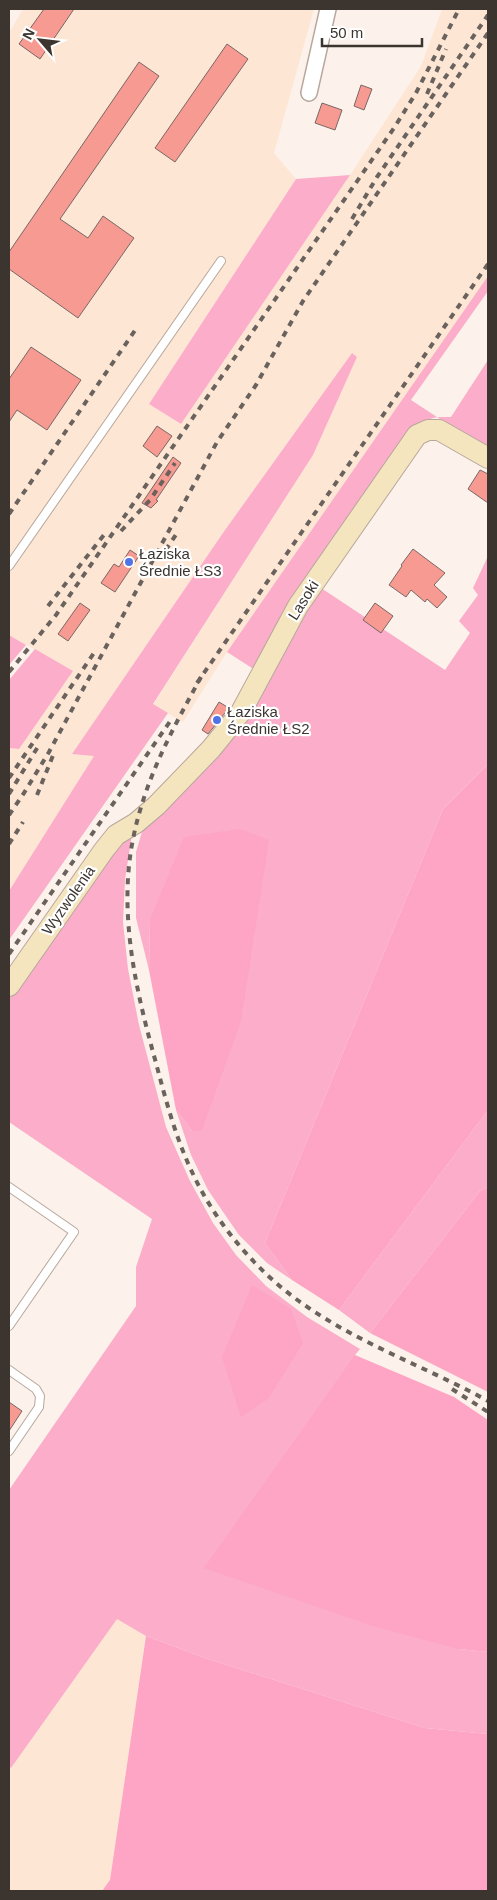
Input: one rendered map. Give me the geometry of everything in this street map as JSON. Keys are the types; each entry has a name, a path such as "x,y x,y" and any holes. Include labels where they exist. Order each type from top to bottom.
{"street":[{"path":"309,93 328,9"},
{"name":"Lasoki","path":"136,823 211,749 240,712 298,606 417,435 428,430 439,430 488,458"},
{"name":"Wyzwolenia","path":"9,986 104,850 116,835 136,823"}],"lane":[{"path":"9,566 221,261"},
{"path":"9,1187 74,1232 9,1326"},
{"path":"9,1370 36,1389 40,1396 39,1407 9,1451"}],"shaded area":[{"path":"23,9 314,9 274,153 296,179 149,404 181,424 350,175 421,66 442,9 488,9 488,276 227,652 183,722 153,705 313,455 357,357 352,353 225,530 73,753 95,755 9,891 9,748 19,749 73,671 9,635 9,33"},
{"path":"350,175 181,424 149,404 296,179"},
{"path":"488,276 488,291 411,400 437,417 420,422 409,433 255,670 227,652"},
{"path":"352,353 357,357 313,455 153,704 168,713 9,940 9,891 94,756 72,754 225,530"},
{"path":"488,360 488,447 462,434 437,417 451,417"},
{"path":"488,556 488,764 443,809 265,1243 292,1280 267,1263 239,1235 208,1190 191,1155 176,1110 192,1131 150,920 149,970 136,918 136,852 144,825 244,721 321,588 445,670 470,633 459,621 478,595 473,588"},
{"path":"9,635 26,645 9,665"},
{"path":"35,649 73,671 19,749 9,748 9,680"},
{"path":"488,764 488,1110 339,1310 292,1280 265,1243 443,809"},
{"path":"240,829 269,840 241,1021 202,1130 192,1131 176,1110 149,970 150,920 184,837"},
{"path":"132,834 125,880 123,922 128,969 139,1025 166,1127 190,1181 213,1223 236,1255 266,1286 307,1317 360,1349 355,1355 459,1649 488,1652 488,1734 425,1728 205,1658 146,1636 117,1619 11,1768 9,1766 9,1490 136,1306 136,1267 152,1219 9,1122 9,995 119,840"},
{"path":"488,1110 488,1187 480,1191 370,1333 339,1310"},
{"path":"488,1187 488,1392 370,1333 480,1191"},
{"path":"252,1285 291,1309 303,1343 268,1399 241,1417 222,1357"},
{"path":"355,1355 454,1397 488,1420 488,1652 459,1649 376,1627 204,1568"},
{"path":"117,1618 146,1636 110,1880 102,1891 9,1891 9,1766 11,1768"},
{"path":"146,1636 205,1658 425,1728 488,1734 488,1891 102,1891 110,1880"}],"building":[{"path":"44,9 74,9 40,59 19,44"},
{"path":"227,44 248,59 175,162 155,148"},
{"path":"139,62 159,76 60,219 88,238 103,216 134,238 78,318 9,269 9,252"},
{"path":"361,85 372,89 364,110 354,106"},
{"path":"322,103 342,110 335,130 315,123"},
{"path":"31,347 81,380 47,430 17,410 9,422 9,379"},
{"path":"157,426 172,436 157,457 143,446"},
{"path":"173,457 181,463 156,500 158,501 151,508 142,503"},
{"path":"480,470 488,474 488,503 468,489"},
{"path":"413,549 445,573 434,585 447,597 437,608 427,599 425,602 411,590 406,597 389,585"},
{"path":"130,550 139,556 115,592 101,583 114,564 119,567"},
{"path":"80,603 90,610 68,641 58,634"},
{"path":"375,603 393,616 381,633 363,620"},
{"path":"219,702 229,708 208,734 202,730"},
{"path":"9,1402 22,1411 9,1431"}],"railway":[{"path":"9,672 56,615 394,128 416,93 459,9"},
{"path":"352,219 377,177 488,15"},
{"path":"9,815 49,752 217,442 256,385 303,301 488,33"},
{"path":"427,94 446,49"},
{"path":"197,683 488,264"},
{"path":"9,514 136,329"},
{"path":"121,531 150,500 175,463"},
{"path":"48,606 107,531"},
{"path":"159,560 177,533"},
{"path":"9,778 96,650"},
{"path":"201,677 152,775 133,839 127,896 131,952 142,1008 181,1147 201,1190 220,1221 243,1250 282,1288 306,1306 356,1336 488,1401"},
{"path":"9,954 171,720"},
{"path":"9,794 39,745"},
{"path":"37,795 54,753"},
{"path":"9,844 23,822"},
{"path":"452,1389 488,1412"}],"place":[{"name":"Łaziska Średnie ŁS3","path":"129,562"},
{"name":"Łaziska Średnie ŁS2","path":"217,720"}]}
